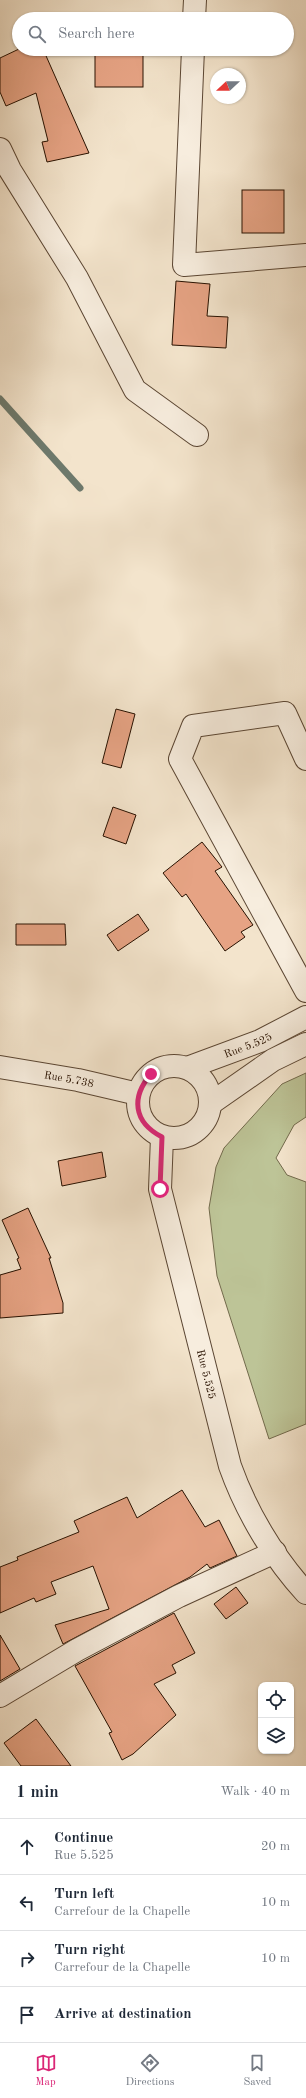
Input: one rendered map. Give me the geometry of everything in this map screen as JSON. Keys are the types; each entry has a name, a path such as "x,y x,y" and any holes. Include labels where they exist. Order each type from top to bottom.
{"street":[{"path":"194,12 195,0"},
{"path":"193,56 184,265 306,255"},
{"path":"0,149 10,170 77,278 135,390 197,435"},
{"path":"306,759 285,713 193,726 180,759 306,991"},
{"name":"Rue 5.525","path":"187,1068 260,1041 306,1017"},
{"path":"210,1104 273,1060 306,1044"},
{"path":"173,1066 187,1068 196,1073 204,1082 208,1092 210,1104 205,1120 194,1132 184,1137 173,1139 162,1137 152,1132 145,1124 137,1105 138,1094 143,1083 151,1074 161,1068 173,1066"},
{"name":"Rue 5.738","path":"0,1067 78,1080 138,1094"},
{"name":"Rue 5.525","path":"162,1137 160,1189 230,1466 248,1508 275,1552 306,1593"},
{"path":"0,1696 77,1650 179,1596 275,1552"}],"green space":[{"path":"306,1073 306,1117 294,1125 276,1158 287,1175 306,1182 306,1424 269,1439 217,1276 209,1208 216,1167 224,1148 282,1084"}],"building":[{"path":"12,52 12,56 46,56 89,153 47,162 42,142 48,141 36,93 6,106 0,92 0,58"},
{"path":"95,56 143,56 143,87 95,87"},
{"path":"242,190 284,190 284,233 242,233"},
{"path":"176,281 210,284 207,316 228,317 226,348 172,345"},
{"path":"116,709 135,714 121,768 102,763"},
{"path":"113,807 136,815 126,844 103,836"},
{"path":"202,842 222,867 215,871 253,925 241,932 245,937 225,951 186,894 182,897 163,873"},
{"path":"138,914 149,930 118,951 107,935"},
{"path":"16,924 65,924 66,945 16,945"},
{"path":"102,1152 106,1177 62,1186 58,1161"},
{"path":"28,1208 51,1258 49,1258 63,1303 63,1313 0,1318 0,1275 21,1269 17,1259 19,1258 2,1220"},
{"path":"182,1490 205,1527 219,1520 237,1556 210,1568 207,1564 190,1577 63,1644 55,1625 109,1609 93,1566 51,1582 56,1594 36,1602 34,1598 0,1613 0,1567 18,1560 17,1557 79,1532 74,1521 127,1497 137,1518"},
{"path":"236,1587 248,1603 226,1619 214,1604"},
{"path":"174,1613 195,1653 172,1665 176,1673 154,1684 176,1715 133,1754 122,1760 109,1733 112,1732 75,1666"},
{"path":"0,1635 20,1669 0,1681"},
{"path":"36,1719 71,1766 21,1766 4,1743"}],"waterway":[{"path":"0,399 80,488"}],"route":[{"path":"151,1074 143,1083 138,1094 137,1105 145,1124 152,1132 162,1137 160,1189"}]}
